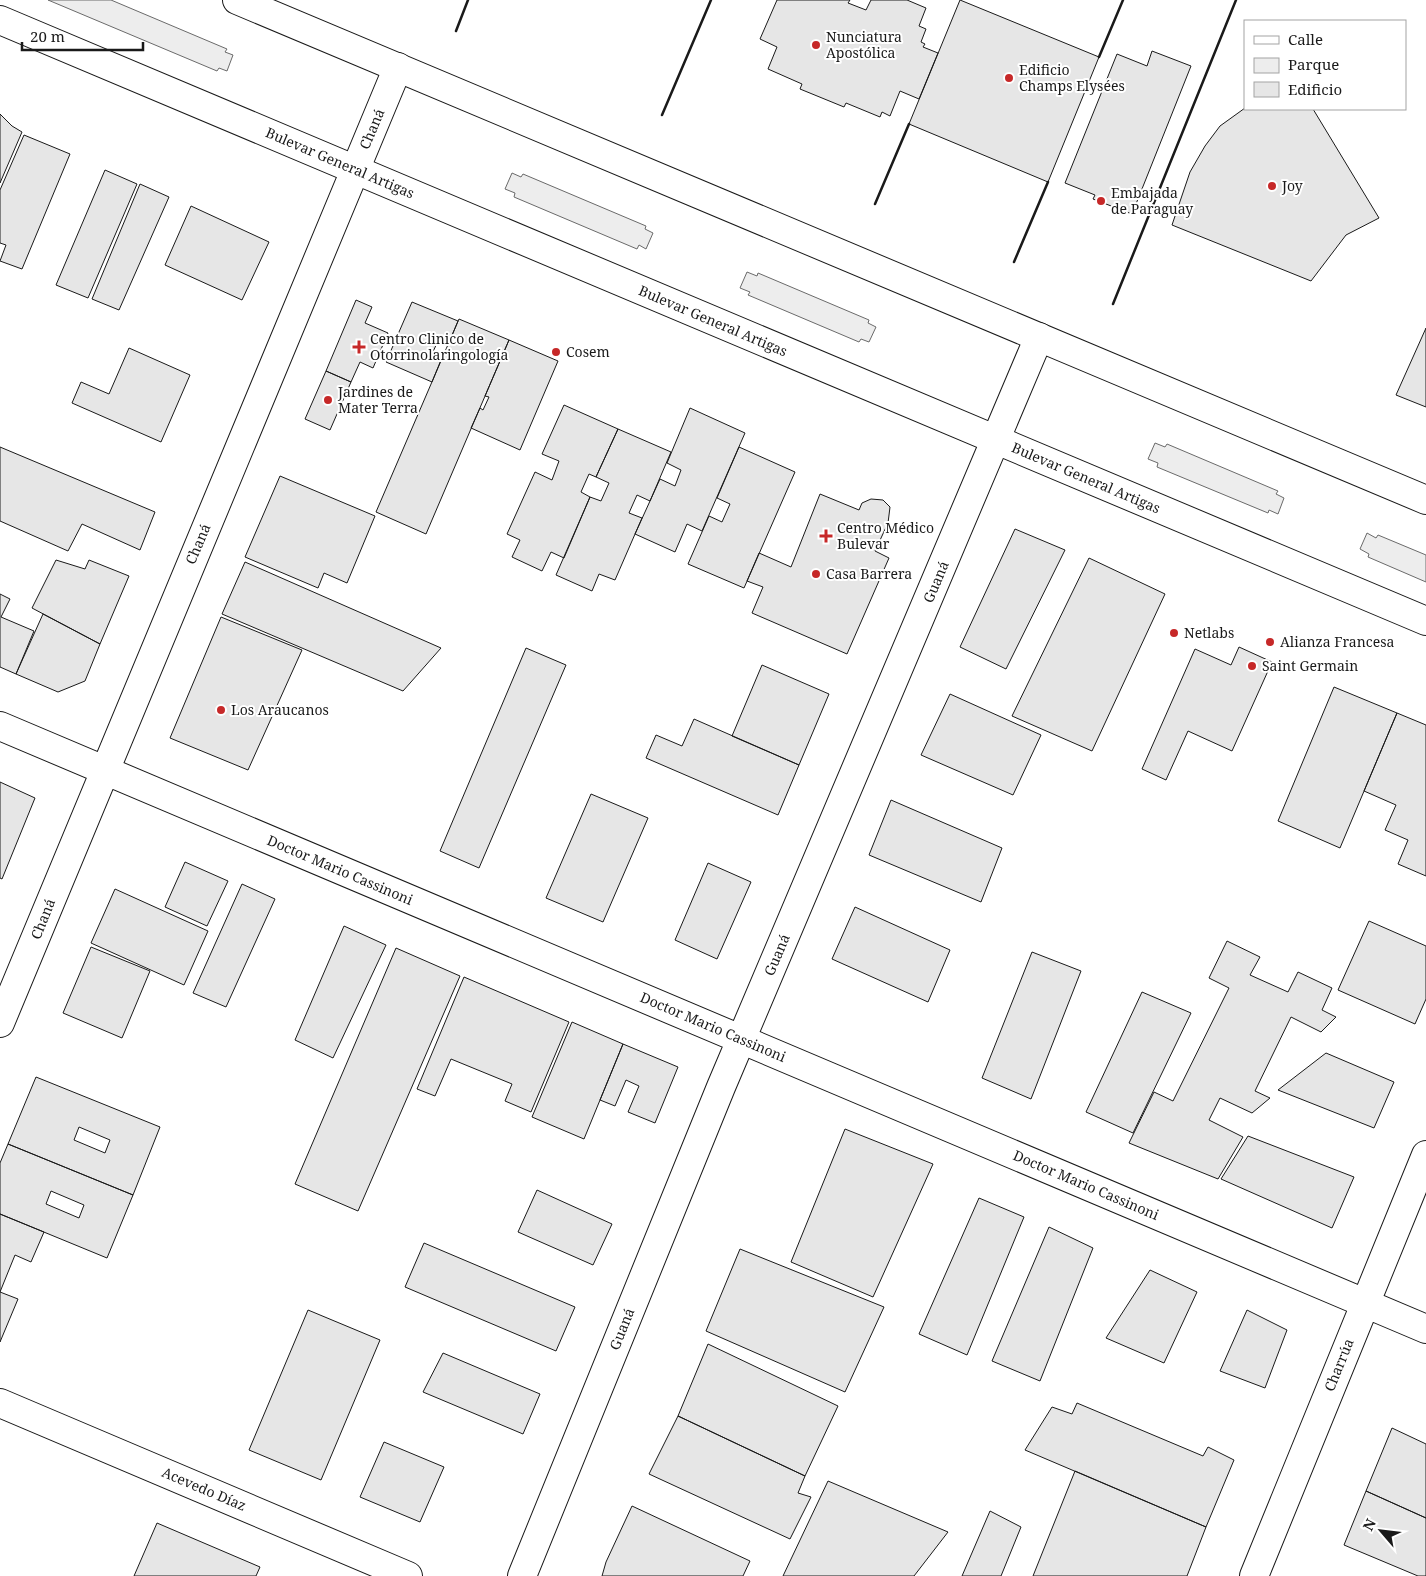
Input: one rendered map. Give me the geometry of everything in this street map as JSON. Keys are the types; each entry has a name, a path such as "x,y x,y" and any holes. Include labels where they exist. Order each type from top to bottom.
{"street":[{"path":"238,0 1426,500"},
{"name":"Bulevar General Artigas","path":"0,20 1426,621"},
{"name":"Chaná","path":"0,1023 103,770 398,67"},
{"name":"Guaná","path":"522,1576 741,1039 1039,337"},
{"name":"Doctor Mario Cassinoni","path":"0,726 1426,1329"},
{"name":"Charrúa","path":"1254,1576 1426,1154"},
{"name":"Acevedo Díaz","path":"0,1403 408,1576"}],"green space":[{"path":"48,0 111,0 227,49 225,52 233,55 227,71 219,68 217,71"},
{"path":"512,173 521,177 523,174 646,226 645,229 653,233 646,249 639,245 637,249 514,197 515,193 505,189"},
{"path":"747,272 757,276 758,273 869,320 868,323 876,327 869,342 861,339 859,342 748,295 750,292 740,288"},
{"path":"1155,443 1165,447 1167,444 1278,491 1276,494 1284,498 1278,514 1269,510 1268,513 1157,467 1158,463 1148,459"},
{"path":"1367,533 1376,538 1378,535 1426,555 1426,582 1368,557 1369,554 1360,549"}],"building":[{"path":"777,0 850,0 848,3 866,10 871,0 907,0 926,8 919,26 926,29 921,42 925,44 923,47 938,53 919,99 900,91 890,116 882,112 880,117 846,103 844,107 800,89 802,84 768,69 777,47 760,39"},
{"name":"Edificio Champs Elysées","path":"960,0 1099,57 1048,182 909,124"},
{"path":"1152,51 1191,66 1132,214 1093,199 1095,195 1065,183 1117,54 1147,66"},
{"name":"Joy","path":"1244,109 1314,110 1379,218 1346,235 1311,281 1172,225 1190,172 1205,146 1220,126"},
{"path":"0,114 12,126 22,132 0,183"},
{"path":"24,135 70,154 22,269 0,261 6,245 0,243 0,190"},
{"path":"105,170 137,184 88,298 56,285"},
{"path":"140,184 169,197 119,310 92,299"},
{"path":"191,206 269,242 242,300 165,265"},
{"name":"Centro Clinico de Otorrinolaringología","path":"356,300 372,307 365,323 388,333 373,368 360,362 351,382 326,371"},
{"path":"412,302 458,321 448,345 438,341 431,356 441,360 432,382 386,362"},
{"path":"459,319 509,340 426,534 376,512"},
{"path":"1426,328 1426,407 1396,395"},
{"path":"509,340 558,361 520,450 471,428 480,408 483,410 489,397 485,396"},
{"path":"129,348 190,375 161,442 72,403 81,382 109,394"},
{"name":"Jardines de Mater Terra","path":"326,371 351,382 330,430 305,419"},
{"path":"564,405 618,429 596,477 589,474 581,492 590,497 564,558 551,552 542,571 512,557 520,540 507,534 535,472 552,480 559,461 542,454"},
{"path":"690,408 745,433 702,531 687,524 675,552 635,534 660,479 675,486 681,470 667,463"},
{"path":"618,429 671,452 650,501 637,495 629,513 642,518 615,580 599,574 592,591 556,575 590,497 601,501 609,483 596,477"},
{"path":"0,447 155,512 140,550 82,524 68,551 0,521"},
{"path":"739,447 795,472 744,588 688,564 709,516 722,522 730,504 717,498"},
{"path":"280,476 375,516 347,583 324,573 318,588 245,557"},
{"name":"Casa Barrera","path":"820,494 859,510 862,503 871,499 883,500 890,507 888,523 875,551 889,558 847,654 752,613 763,587 747,581 759,553 791,567"},
{"path":"1015,529 1065,550 1006,669 960,647"},
{"path":"1089,558 1165,594 1092,751 1012,716"},
{"path":"56,560 85,569 89,560 129,576 100,644 32,608"},
{"path":"245,562 441,648 403,691 222,614"},
{"path":"0,594 10,599 1,617 34,631 16,674 0,667"},
{"path":"43,614 100,644 85,681 58,692 16,674"},
{"path":"221,617 302,650 248,770 170,738"},
{"path":"1239,647 1272,662 1232,751 1188,731 1166,780 1142,769 1195,649 1231,665"},
{"path":"526,648 566,665 479,868 440,851"},
{"path":"762,665 829,694 799,765 732,736"},
{"path":"1334,687 1397,713 1340,848 1278,821"},
{"path":"950,694 1041,735 1013,795 921,755"},
{"path":"1397,713 1426,725 1426,876 1398,864 1408,840 1385,830 1396,805 1364,791"},
{"path":"694,719 799,765 778,815 646,758 656,735 682,746"},
{"path":"0,782 35,798 2,879 0,878"},
{"path":"591,794 648,818 603,922 546,898"},
{"path":"891,800 1002,848 981,902 869,855"},
{"path":"185,862 228,881 207,926 165,907"},
{"path":"708,863 751,882 717,959 675,940"},
{"path":"242,884 275,899 226,1007 193,993"},
{"path":"115,889 208,931 184,985 91,943"},
{"path":"855,907 950,950 928,1002 832,959"},
{"path":"1369,921 1426,946 1426,999 1415,1024 1338,990"},
{"path":"344,926 386,945 333,1058 295,1040"},
{"path":"1227,941 1260,957 1250,975 1288,992 1298,972 1332,988 1322,1010 1336,1017 1321,1032 1291,1017 1255,1091 1270,1098 1252,1113 1220,1098 1209,1120 1243,1137 1218,1179 1129,1143 1154,1092 1173,1101 1229,988 1209,978"},
{"path":"91,947 150,971 122,1038 63,1013"},
{"path":"396,948 460,976 358,1211 295,1184"},
{"path":"1032,952 1081,971 1031,1099 982,1078"},
{"path":"464,977 569,1022 531,1112 505,1101 512,1084 451,1059 435,1096 417,1089"},
{"path":"1142,992 1191,1013 1133,1133 1086,1112"},
{"path":"572,1022 623,1044 584,1139 532,1117"},
{"path":"623,1044 678,1067 655,1123 628,1112 639,1086 626,1080 615,1106 600,1100"},
{"path":"1326,1053 1394,1082 1374,1128 1278,1090"},
{"path":"36,1077 160,1127 133,1195 8,1144","holes":["79,1127 110,1140 105,1153 74,1140"]},
{"path":"845,1129 933,1164 873,1297 791,1262"},
{"path":"1248,1136 1354,1177 1332,1228 1221,1179"},
{"path":"8,1144 133,1195 107,1258 0,1214 0,1163","holes":["51,1191 84,1205 79,1218 46,1204"]},
{"path":"537,1190 612,1224 593,1265 518,1232"},
{"path":"979,1198 1024,1217 967,1355 919,1334"},
{"path":"0,1214 44,1232 31,1262 15,1255 0,1292"},
{"path":"1049,1227 1093,1248 1040,1381 992,1361"},
{"path":"424,1243 575,1307 556,1351 405,1287"},
{"path":"740,1249 884,1307 845,1392 706,1331"},
{"path":"1150,1270 1197,1292 1164,1363 1106,1338"},
{"path":"0,1292 18,1299 0,1342"},
{"path":"308,1310 380,1340 321,1480 249,1450"},
{"path":"1247,1310 1287,1330 1265,1388 1220,1371"},
{"path":"708,1344 838,1406 805,1476 678,1416"},
{"path":"443,1353 540,1394 523,1434 423,1392"},
{"path":"1077,1403 1203,1456 1208,1447 1234,1460 1206,1527 1025,1450 1052,1407 1072,1414"},
{"path":"678,1416 805,1476 798,1493 811,1497 790,1539 649,1474"},
{"path":"1392,1428 1426,1444 1426,1518 1366,1491"},
{"path":"384,1442 444,1467 420,1522 360,1497"},
{"path":"1075,1471 1206,1527 1187,1576 1033,1576"},
{"path":"828,1481 948,1532 914,1576 783,1576"},
{"path":"1366,1491 1426,1518 1426,1576 1418,1576 1344,1545"},
{"path":"632,1506 750,1561 743,1576 602,1576 606,1562"},
{"path":"990,1511 1021,1527 1001,1576 962,1576"},
{"path":"157,1523 260,1567 256,1576 134,1576"}],"wall":[{"path":"456,31 468,0"},
{"path":"662,115 711,0"},
{"path":"1099,57 1123,0"},
{"path":"1113,304 1236,0"},
{"path":"875,204 909,124"},
{"path":"1014,262 1048,182"}],"place":[{"name":"Nunciatura Apostólica","path":"816,45"},
{"name":"Edificio Champs Elysées","path":"1009,78"},
{"name":"Joy","path":"1272,186"},
{"name":"Embajada de Paraguay","path":"1101,201"},
{"name":"Centro Clinico de Otorrinolaringología","path":"359,347"},
{"name":"Cosem","path":"556,352"},
{"name":"Jardines de Mater Terra","path":"328,400"},
{"name":"Centro Médico Bulevar","path":"826,536"},
{"name":"Casa Barrera","path":"816,574"},
{"name":"Netlabs","path":"1174,633"},
{"name":"Alianza Francesa","path":"1270,642"},
{"name":"Saint Germain","path":"1252,666"},
{"name":"Los Araucanos","path":"221,710"}]}
